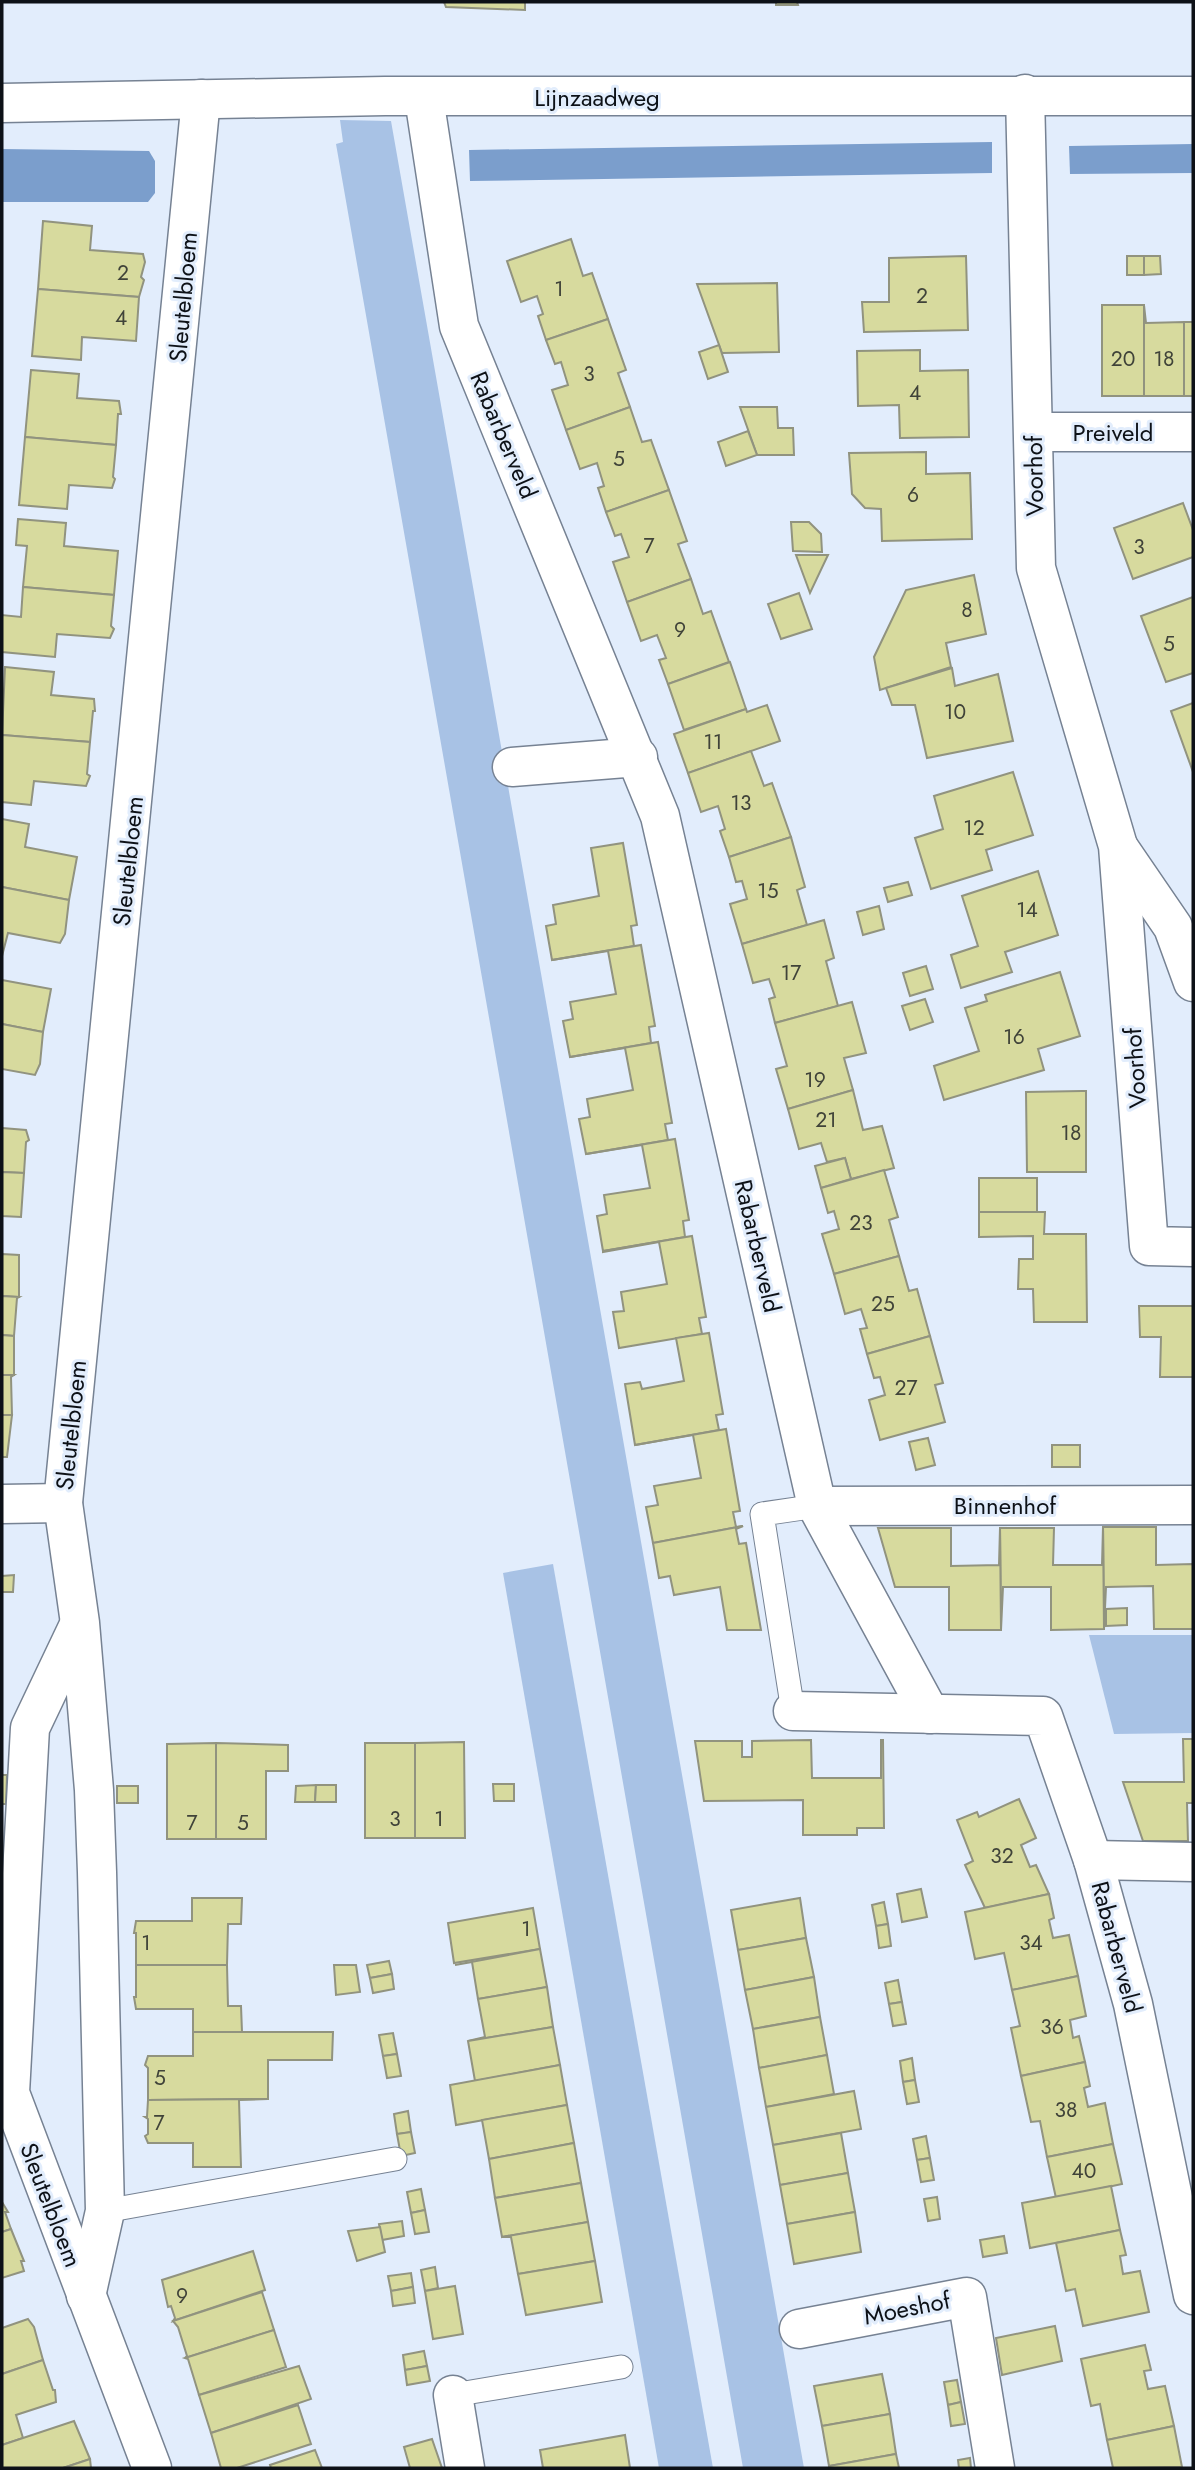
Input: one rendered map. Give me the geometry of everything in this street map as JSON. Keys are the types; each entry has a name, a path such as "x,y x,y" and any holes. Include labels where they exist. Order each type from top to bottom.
{"street":[{"name":"Lijnzaadweg","path":"2,103 201,99 1025,94 1193,96"},
{"name":"Voorhof","path":"1025,94 1035,568 1118,846 1149,1247 1193,1247"},
{"name":"Rabarberveld","path":"424,98 459,326 660,816 817,1506 930,1714"},
{"name":"Sleutelbloem","path":"86,2296 105,2211 94,1790 80,1623 63,1503 201,99"},
{"name":"Preiveld","path":"1034,432 1193,432"},
{"path":"512,767 638,757"},
{"name":"Voorhof","path":"1118,846 1173,927 1193,982"},
{"path":"2,1504 63,1503"},
{"name":"Binnenhof","path":"817,1506 1193,1505"},
{"name":"Sleutelbloem","path":"80,1623 30,1728 12,1880 10,2093 152,2468"},
{"name":"Rabarberveld","path":"793,1712 1043,1716 1093,1860 1133,2004 1193,2295"},
{"path":"1093,1860 1193,1862"},
{"name":"Moeshof","path":"799,2329 967,2297 995,2468"},
{"path":"453,2395 465,2468"}],"lane":[{"path":"793,1712 762,1514 817,1506"},
{"path":"105,2211 395,2159"},
{"path":"453,2395 621,2367"}],"shaded area":[{"path":"340,120 391,121 804,2468 743,2468 336,144 343,142"},
{"path":"992,142 992,173 470,181 469,150"},
{"path":"1193,144 1193,173 1070,174 1069,146"},
{"path":"2,149 149,151 155,161 155,193 148,202 2,202"},
{"path":"553,1564 713,2468 659,2468 503,1573"},
{"path":"1089,1635 1193,1635 1193,1733 1114,1734"}],"building":[{"path":"444,2 525,2 525,10 446,7"},
{"path":"776,2 797,2 798,5 776,5"},
{"path":"43,221 92,226 90,250 143,254 145,262 141,277 144,280 139,297 38,289"},
{"path":"571,239 583,276 592,273 608,319 546,340 538,316 543,314 537,296 521,302 507,261"},
{"path":"966,256 968,330 864,332 862,302 889,302 889,258"},
{"path":"1127,256 1144,256 1144,275 1127,275"},
{"path":"1144,256 1160,256 1161,274 1144,275"},
{"path":"777,283 779,352 722,353 697,284"},
{"path":"38,289 139,297 136,341 82,337 81,360 32,356"},
{"path":"1102,305 1144,305 1144,396 1102,396"},
{"path":"1144,305 1146,323 1184,322 1184,396 1144,396"},
{"path":"608,319 626,370 618,373 630,407 566,430 552,390 568,385 561,362 555,364 546,340"},
{"path":"1184,322 1193,322 1193,396 1184,396"},
{"path":"719,345 728,372 708,379 699,352"},
{"path":"920,350 920,371 968,370 969,437 900,438 899,405 858,406 857,351"},
{"path":"31,370 79,374 77,398 119,401 121,414 118,414 116,445 25,437"},
{"path":"630,407 642,442 651,440 669,490 606,512 598,488 604,486 597,463 580,469 566,430"},
{"path":"740,407 777,407 778,428 793,428 794,455 757,455"},
{"path":"748,431 757,455 726,466 718,442"},
{"path":"25,437 116,445 115,479 112,488 69,485 67,509 19,505"},
{"path":"926,452 926,474 970,473 972,539 882,541 881,509 865,508 852,494 849,453"},
{"path":"669,490 687,541 678,544 691,579 627,602 613,562 629,557 621,534 615,536 606,512"},
{"path":"1183,503 1193,530 1193,557 1133,579 1114,528"},
{"path":"18,519 66,523 64,546 118,551 114,595 23,587 27,546 16,545"},
{"path":"791,522 809,522 821,534 822,552 793,551"},
{"path":"796,555 828,555 810,593"},
{"path":"974,575 986,634 946,643 951,667 880,690 874,657 906,590"},
{"path":"691,579 703,614 711,611 729,662 668,684 659,660 666,658 657,635 641,641 627,602"},
{"path":"23,587 114,595 111,626 114,629 110,638 57,634 55,657 2,652 2,615 21,617"},
{"path":"799,593 812,629 781,639 768,604"},
{"path":"1193,597 1193,673 1166,682 1141,616"},
{"path":"730,662 746,709 684,730 668,684"},
{"path":"5,667 54,672 51,695 94,699 95,711 90,742 2,735"},
{"path":"952,668 955,686 998,674 1013,741 927,758 915,705 892,705 886,688"},
{"path":"1193,703 1193,772 1171,711"},
{"path":"767,705 780,741 688,773 674,734 746,709 747,712"},
{"path":"2,735 90,742 87,774 90,776 86,786 34,781 31,805 2,802"},
{"path":"751,751 764,786 772,783 791,837 729,857 720,831 725,829 718,806 701,812 688,773"},
{"path":"1013,772 1033,835 986,850 992,870 931,889 915,838 943,829 934,796"},
{"path":"2,819 29,824 25,847 77,857 69,900 2,887"},
{"path":"791,837 805,887 797,890 807,925 742,944 730,904 747,899 742,881 736,882 729,857"},
{"path":"623,843 637,925 631,926 634,946 552,960 546,926 556,924 553,905 599,896 591,848"},
{"path":"1038,871 1058,935 1005,952 1012,972 961,988 951,955 978,946 962,896"},
{"path":"908,882 912,895 888,902 884,888"},
{"path":"2,887 69,900 65,934 60,943 8,933 2,956"},
{"path":"879,906 884,929 863,935 857,912"},
{"path":"824,920 834,958 826,961 838,1006 775,1023 769,999 775,997 769,979 753,983 742,944"},
{"path":"641,945 655,1026 649,1027 651,1043 570,1057 563,1021 573,1019 570,1002 616,994 608,951 552,960"},
{"path":"926,966 933,989 910,996 903,973"},
{"path":"1060,972 1080,1036 1038,1049 1044,1070 944,1100 934,1066 979,1051 965,1008 987,1001 985,995"},
{"path":"2,980 51,989 43,1032 2,1024"},
{"path":"925,999 933,1022 910,1030 902,1006"},
{"path":"852,1002 866,1053 844,1058 853,1090 788,1109 776,1069 787,1066 775,1023"},
{"path":"2,1024 43,1032 40,1064 35,1075 2,1069"},
{"path":"658,1042 672,1123 665,1124 668,1140 586,1154 579,1119 590,1117 587,1099 633,1090 625,1048 570,1057"},
{"path":"853,1090 863,1130 882,1126 894,1168 851,1179 845,1158 827,1162 821,1143 799,1149 788,1109"},
{"path":"1086,1091 1086,1172 1027,1172 1026,1092"},
{"path":"2,1128 26,1130 29,1140 26,1142 24,1173 2,1172"},
{"path":"675,1139 689,1220 683,1221 685,1237 603,1251 597,1216 607,1214 604,1195 650,1188 642,1145 586,1154"},
{"path":"845,1158 851,1179 821,1188 815,1166"},
{"path":"884,1170 898,1217 889,1220 899,1256 834,1274 822,1234 839,1229 834,1211 828,1213 821,1188"},
{"path":"2,1172 24,1173 21,1217 2,1216"},
{"path":"979,1178 1037,1178 1037,1212 979,1212"},
{"path":"979,1212 1045,1212 1044,1234 1086,1234 1087,1322 1034,1322 1033,1289 1018,1289 1019,1259 1033,1259 1033,1236 979,1237"},
{"path":"692,1236 706,1317 699,1318 702,1334 619,1348 613,1312 624,1311 621,1292 667,1284 659,1242 603,1251"},
{"path":"2,1254 19,1255 19,1297 2,1296"},
{"path":"899,1256 909,1291 917,1289 930,1336 867,1354 860,1329 867,1328 861,1309 845,1314 834,1274"},
{"path":"2,1296 19,1297 14,1336 2,1335"},
{"path":"1139,1306 1193,1306 1193,1377 1160,1377 1161,1337 1140,1337"},
{"path":"709,1333 723,1414 716,1415 719,1430 635,1445 625,1384 640,1382 642,1389 684,1381 676,1338"},
{"path":"2,1335 14,1336 14,1375 2,1375"},
{"path":"930,1336 943,1383 935,1385 945,1422 880,1440 869,1400 885,1395 880,1377 874,1378 867,1354"},
{"path":"2,1375 14,1375 11,1377 12,1415 2,1415"},
{"path":"2,1415 12,1415 7,1457 2,1457"},
{"path":"726,1429 740,1511 733,1512 736,1527 743,1526 653,1543 646,1507 658,1505 654,1486 701,1478 693,1435 635,1445"},
{"path":"928,1438 935,1465 916,1470 909,1442"},
{"path":"1052,1445 1080,1445 1080,1467 1052,1467"},
{"path":"743,1526 736,1529 739,1544 746,1543 761,1630 727,1630 720,1587 674,1595 670,1576 659,1578 653,1543"},
{"path":"1103,1527 1156,1527 1156,1565 1193,1564 1193,1629 1154,1629 1153,1586 1106,1587 1104,1629"},
{"path":"1103,1527 1104,1629 1051,1630 1051,1587 1003,1587 1001,1630 1000,1528 1054,1528 1053,1565 1102,1565"},
{"path":"878,1528 951,1528 951,1566 999,1565 1000,1528 1001,1630 949,1630 949,1587 895,1587"},
{"path":"14,1575 13,1592 2,1592 2,1576"},
{"path":"1127,1608 1127,1625 1106,1626 1106,1609"},
{"path":"1183,1739 1193,1739 1193,1803 1187,1803 1188,1841 1143,1841 1123,1782 1184,1782"},
{"path":"811,1740 812,1778 881,1778 883,1740 884,1828 857,1828 857,1835 803,1835 803,1800 704,1801 695,1741 742,1741 742,1757 752,1757 752,1741"},
{"path":"464,1742 465,1838 415,1838 415,1743"},
{"path":"216,1743 288,1745 288,1771 266,1771 266,1839 216,1839"},
{"path":"216,1743 216,1839 167,1839 167,1744"},
{"path":"365,1743 415,1743 415,1838 365,1838"},
{"path":"2,1775 7,1775 6,1804 2,1804"},
{"path":"493,1784 514,1784 514,1801 494,1801"},
{"path":"316,1785 315,1802 295,1802 296,1786"},
{"path":"316,1785 336,1785 336,1802 315,1802"},
{"path":"117,1786 138,1786 138,1803 117,1803"},
{"path":"1019,1799 1036,1838 1021,1845 1030,1867 1036,1865 1049,1894 985,1908 965,1865 973,1861 957,1820 977,1812 979,1817"},
{"path":"921,1889 927,1917 902,1922 897,1894"},
{"path":"1049,1894 1054,1918 1049,1920 1053,1938 1069,1935 1078,1976 1012,1990 1004,1953 975,1959 965,1912"},
{"path":"192,1898 242,1898 241,1924 228,1924 227,1965 136,1965 136,1921 192,1921"},
{"path":"800,1898 806,1938 738,1950 731,1910"},
{"path":"884,1902 888,1924 876,1926 872,1905"},
{"path":"533,1908 540,1949 454,1963 448,1923"},
{"path":"888,1924 891,1946 879,1948 876,1926"},
{"path":"806,1938 814,1977 745,1990 738,1950"},
{"path":"540,1949 547,1987 478,1999 472,1962 455,1965"},
{"path":"389,1961 392,1974 370,1978 367,1965"},
{"path":"136,1965 227,1965 228,2006 241,2006 242,2032 193,2032 193,2009 136,2009"},
{"path":"334,1965 356,1965 360,1992 336,1995"},
{"path":"392,1974 394,1989 373,1993 370,1978"},
{"path":"1078,1976 1086,2016 1070,2020 1073,2038 1079,2036 1085,2062 1021,2076 1011,2028 1020,2026 1012,1990"},
{"path":"814,1977 820,2017 753,2029 745,1990"},
{"path":"898,1980 902,2002 889,2004 885,1983"},
{"path":"547,1987 553,2027 468,2041 485,2037 478,1999"},
{"path":"902,2002 906,2024 893,2026 889,2004"},
{"path":"820,2017 827,2055 759,2068 753,2029"},
{"path":"553,2027 560,2065 475,2081 468,2041"},
{"path":"193,2032 333,2032 332,2060 268,2060 268,2099 148,2100 148,2068 145,2065 148,2056 193,2056"},
{"path":"393,2033 397,2054 383,2056 379,2035"},
{"path":"397,2054 401,2076 387,2078 383,2056"},
{"path":"827,2055 834,2094 766,2107 759,2068"},
{"path":"912,2058 915,2080 903,2082 900,2061"},
{"path":"1085,2062 1090,2086 1084,2088 1088,2107 1105,2103 1113,2144 1047,2157 1040,2121 1031,2122 1021,2076"},
{"path":"560,2065 567,2105 456,2125 450,2085"},
{"path":"915,2080 919,2102 907,2104 903,2082"},
{"path":"854,2091 861,2129 773,2145 766,2107"},
{"path":"268,2099 239,2100 241,2167 193,2167 193,2143 148,2143 145,2136 148,2134 148,2119 145,2117 148,2100"},
{"path":"567,2105 574,2143 489,2159 482,2120"},
{"path":"408,2111 411,2132 397,2134 394,2114"},
{"path":"411,2132 415,2153 401,2156 397,2134"},
{"path":"841,2133 848,2173 780,2185 773,2145"},
{"path":"926,2136 930,2158 917,2160 913,2139"},
{"path":"574,2143 581,2183 495,2198 489,2159"},
{"path":"1113,2144 1122,2184 1056,2198 1047,2157"},
{"path":"930,2158 934,2180 921,2182 917,2160"},
{"path":"848,2173 855,2212 787,2224 780,2185"},
{"path":"581,2183 588,2222 502,2237 495,2198"},
{"path":"1111,2186 1120,2230 1030,2248 1022,2203"},
{"path":"421,2189 425,2210 411,2213 407,2192"},
{"path":"937,2197 940,2219 928,2221 924,2199"},
{"path":"2,2202 8,2212 5,2212 11,2229 2,2232"},
{"path":"425,2210 429,2232 415,2234 411,2213"},
{"path":"855,2212 861,2252 794,2264 787,2224"},
{"path":"402,2221 404,2236 382,2240 379,2224"},
{"path":"588,2222 595,2261 518,2274 511,2237 502,2237"},
{"path":"380,2227 385,2252 357,2261 348,2231"},
{"path":"11,2229 24,2261 21,2261 24,2271 2,2278 2,2232"},
{"path":"1120,2230 1126,2255 1120,2256 1123,2274 1140,2271 1149,2312 1083,2326 1075,2289 1066,2291 1056,2243"},
{"path":"1004,2236 1007,2253 983,2257 980,2240"},
{"path":"253,2251 265,2290 173,2321 175,2318 171,2306 168,2307 162,2280"},
{"path":"595,2261 602,2302 526,2315 518,2274"},
{"path":"435,2267 438,2288 425,2291 421,2270"},
{"path":"411,2273 413,2287 391,2291 388,2276"},
{"path":"455,2286 463,2334 433,2339 425,2291"},
{"path":"413,2287 415,2303 393,2306 391,2291"},
{"path":"262,2292 274,2330 185,2358 187,2356 178,2327 173,2321"},
{"path":"28,2319 34,2327 43,2360 2,2374 2,2328"},
{"path":"1055,2326 1062,2361 1002,2375 996,2338"},
{"path":"274,2330 286,2367 199,2395 188,2359 185,2358"},
{"path":"1145,2345 1151,2370 1144,2371 1148,2389 1165,2386 1174,2426 1107,2440 1100,2404 1091,2406 1081,2359"},
{"path":"424,2351 427,2366 405,2370 403,2355"},
{"path":"43,2360 55,2390 56,2402 16,2415 23,2438 2,2445 2,2374"},
{"path":"299,2366 311,2399 211,2433 199,2395"},
{"path":"427,2366 430,2381 407,2385 405,2370"},
{"path":"882,2374 890,2414 822,2426 814,2386"},
{"path":"957,2380 961,2402 948,2405 944,2382"},
{"path":"961,2402 965,2424 951,2426 948,2405"},
{"path":"298,2405 311,2444 237,2468 221,2468 211,2433"},
{"path":"890,2414 896,2454 829,2466 822,2426"},
{"path":"74,2421 90,2459 63,2468 2,2468 2,2445"},
{"path":"1174,2426 1182,2467 1113,2468 1107,2440"},
{"path":"625,2435 630,2468 543,2468 540,2450"},
{"path":"432,2439 442,2468 410,2468 404,2447"},
{"path":"315,2450 322,2468 271,2468 270,2465"},
{"path":"896,2454 899,2468 829,2468 829,2466"},
{"path":"970,2458 971,2468 959,2468 958,2460"},
{"path":"90,2459 91,2468 63,2468"}]}
